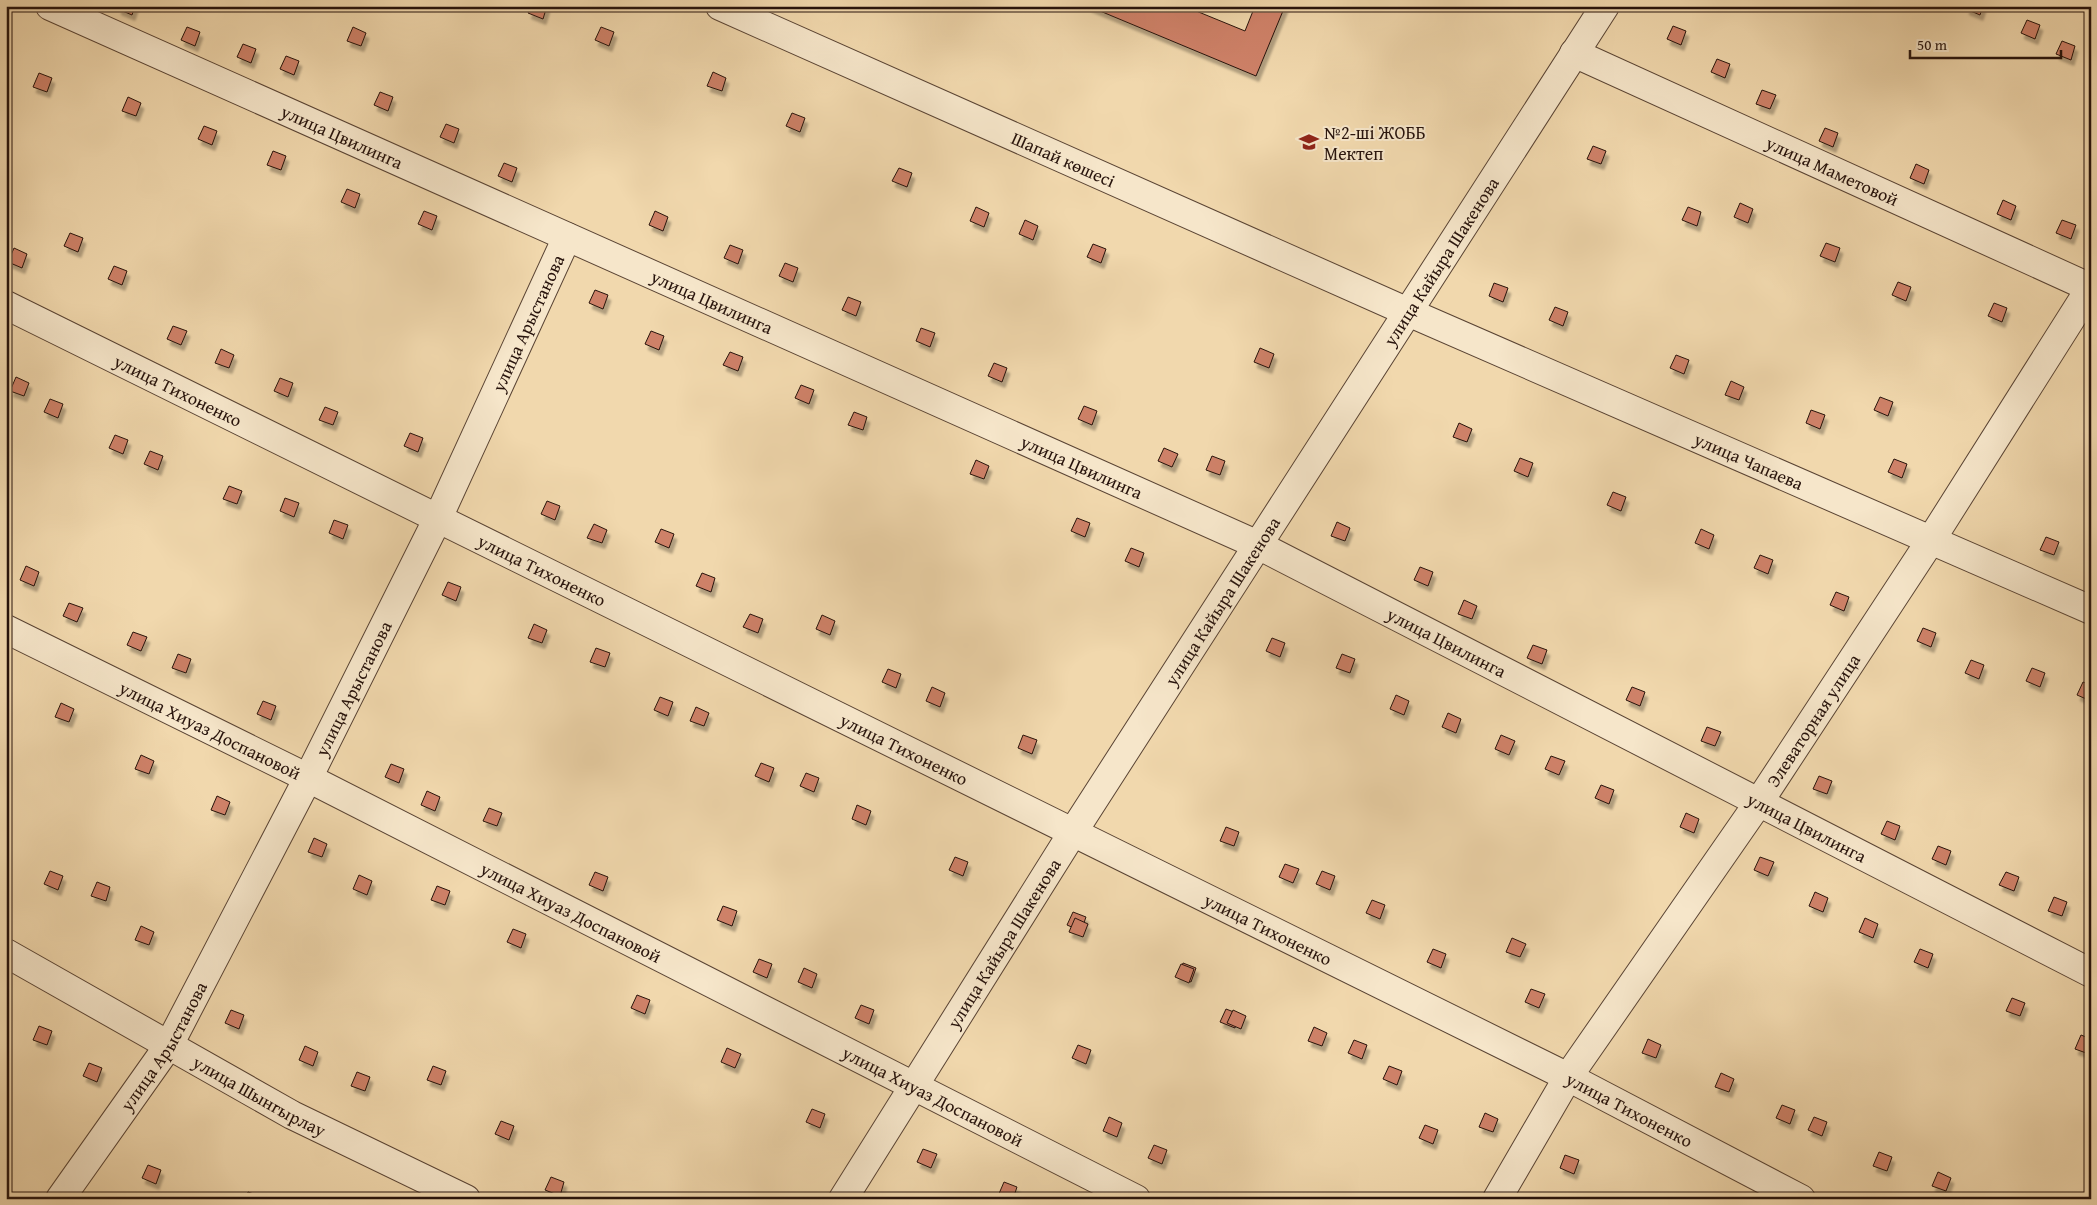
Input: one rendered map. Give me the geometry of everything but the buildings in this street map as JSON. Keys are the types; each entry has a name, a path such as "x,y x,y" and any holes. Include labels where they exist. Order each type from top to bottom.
{"street":[{"name":"улица Цвилинга","path":"50,6 1258,545 2091,973"},
{"name":"Шапай көшесі","path":"720,6 1408,312"},
{"name":"улица Кайыра Шакенова","path":"843,1199 1072,832 1605,6"},
{"name":"улица Маметовой","path":"1574,53 2091,288"},
{"name":"улица Арыстанова","path":"60,1199 169,1045 308,778 438,518 567,237"},
{"name":"Элеваторная улица","path":"1497,1199 1568,1077 1759,802 1931,540 2091,288"},
{"name":"улица Тихоненко","path":"6,305 1568,1077 1801,1199"},
{"name":"улица Чапаева","path":"1408,312 2091,610"},
{"name":"улица Хиуаз Доспановой","path":"6,629 308,778 1136,1199"},
{"name":"улица Шынгырлау","path":"6,953 292,1115 466,1199"}],"place":[{"name":"№2-ші ЖОББ Мектеп","path":"1309,142"}]}
